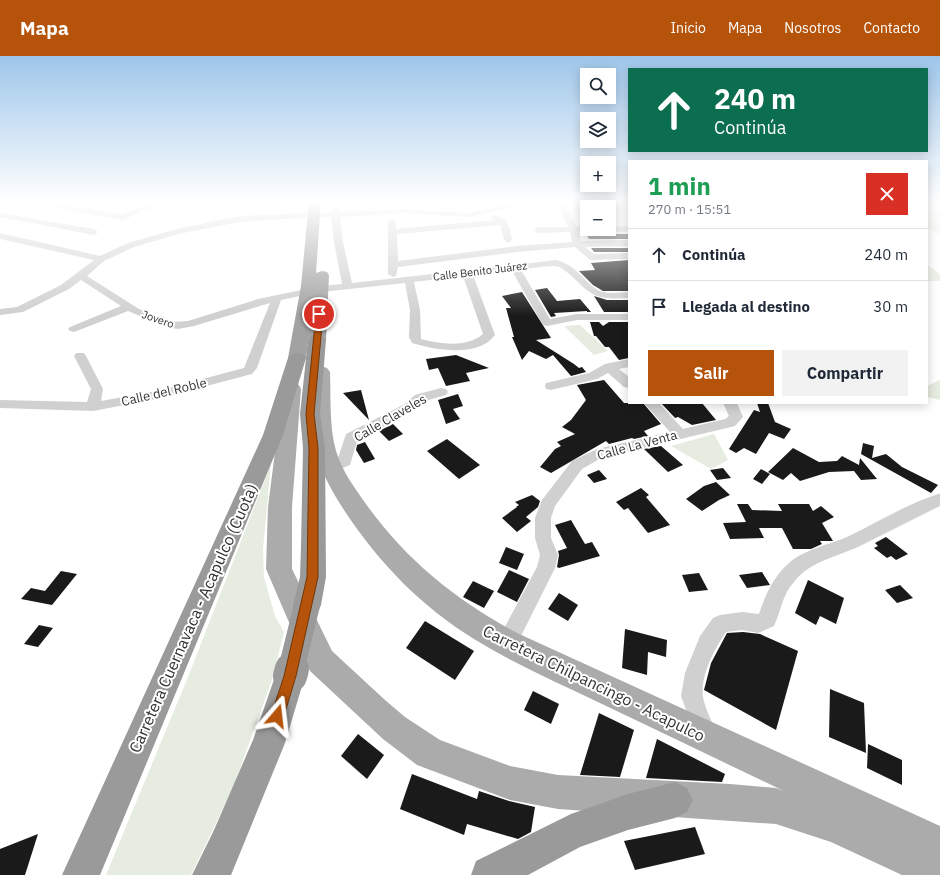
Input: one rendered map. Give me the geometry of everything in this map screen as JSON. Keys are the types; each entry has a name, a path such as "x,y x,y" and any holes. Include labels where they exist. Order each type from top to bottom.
{"highway":[{"path":"211,875 269,743 290,676 312,577 314,546 314,448 310,414 306,292 318,239"},
{"path":"307,349 321,289 324,239"},
{"name":"Carretera Cuernavaca - Acapulco (Cuota)","path":"81,875 273,435 307,349"},
{"path":"490,875 571,832 628,812 675,800"}],"main road":[{"name":"Carretera Chilpancingo - Acapulco","path":"307,349 321,359 321,395 324,445 331,467 367,526 400,565 434,596 487,632 508,643 708,738 940,845"},
{"path":"307,349 289,410 280,507 278,569 321,662 374,711 429,753 472,770 510,782 558,792 776,806 836,825 940,872"}],"street":[{"path":"14,239 101,259"},
{"path":"0,312 19,310 65,288 101,259 131,245 151,239"},
{"path":"336,239 348,286"},
{"path":"393,239 392,265 394,281"},
{"path":"576,239 577,244 592,257 628,256"},
{"path":"392,265 517,249 577,244 628,243"},
{"name":"Calle Benito Juárez","path":"321,289 515,267 561,264 596,292 606,295 628,295"},
{"path":"515,267 547,323 577,317 628,317"},
{"path":"409,280 415,310 416,341 448,346 468,346 485,340 489,335 467,273"},
{"name":"Jovero","path":"81,276 128,307 170,325 178,326 190,324 277,298 306,292"},
{"name":"Calle del Roble","path":"0,404 93,407 161,394 248,371 251,368 277,298"},
{"path":"74,329 128,307"},
{"path":"80,356 97,389 93,407"},
{"path":"551,386 593,376 609,367 628,364"},
{"path":"609,367 628,383"},
{"name":"Calle Claveles","path":"331,467 345,461 351,438 410,407 417,399 441,392"},
{"path":"652,404 680,434"},
{"name":"Calle La Venta","path":"508,643 546,568 549,555 543,538 543,518 548,504 577,465 597,454 730,422 736,417 730,404"},
{"path":"708,738 692,696 695,673 706,643 720,624 742,621 758,624 766,620 780,585 794,569 817,555 845,545 897,518 938,500"}],"shaded area":[{"path":"928,266 940,274 940,281 928,281"},
{"path":"580,325 608,351 594,355 564,326"},
{"path":"940,380 940,400 928,397 928,386"},
{"path":"714,434 728,460 711,469 671,446"},
{"path":"271,464 263,549 264,577 275,616 284,632 272,680 234,785 191,875 106,875 188,677"}],"building":[{"path":"591,248 628,248 628,252 594,252"},
{"path":"628,260 628,291 603,291 593,285 579,271 595,270 591,263"},
{"path":"547,288 557,301 580,299 591,312 554,313 556,316 551,317 535,290"},
{"path":"522,292 551,338 536,340 579,368 582,367 586,372 571,376 553,355 546,359 529,351 522,360 512,337 514,337 506,308 511,308 502,296"},
{"path":"594,296 607,300 628,300 628,312 604,312"},
{"path":"590,322 599,322 603,326 609,322 628,322 628,358 619,360 609,347 605,347 596,336 594,336"},
{"path":"456,355 489,368 466,373 470,381 446,386 438,368 429,370 426,359"},
{"path":"604,380 624,403 644,404 661,424 644,431 648,436 634,439 632,438 609,444 606,441 551,473 540,467 555,449 561,446 557,442 575,434 562,427 571,420 586,400 577,385"},
{"path":"361,390 369,420 343,393"},
{"path":"458,394 463,406 453,409 460,419 446,424 438,400"},
{"path":"662,404 703,404 716,420 692,425 678,417 675,418"},
{"path":"757,404 768,404 775,422 791,429 784,439 769,433 756,454 744,448 736,453 729,449 754,410 760,412"},
{"path":"393,424 403,434 389,441 379,431"},
{"path":"447,439 480,465 459,479 427,451"},
{"path":"365,442 375,459 364,463 356,450 357,445"},
{"path":"863,443 874,446 872,458 886,454 902,467 938,485 931,493 861,454"},
{"path":"661,446 683,465 668,472 644,449"},
{"path":"793,448 819,462 837,461 842,456 859,465 860,458 877,479 861,480 854,471 829,472 800,481 791,473 783,480 768,472"},
{"path":"723,468 731,478 717,480 710,470"},
{"path":"761,469 770,474 762,484 753,479"},
{"path":"599,470 607,479 594,483 587,475"},
{"path":"716,482 730,495 702,511 686,499 704,486"},
{"path":"641,488 649,495 646,497 670,525 648,533 628,508 624,510 616,502"},
{"path":"532,495 540,501 538,507 526,517 531,521 517,532 502,518 519,505 515,502"},
{"path":"737,504 748,504 752,510 782,511 778,504 809,504 813,511 821,506 834,517 822,523 833,541 820,541 822,544 811,549 793,549 782,528 759,528 764,538 730,539 723,523 746,522"},
{"path":"571,520 585,544 592,542 600,556 559,568 557,567 559,555 558,551 567,548 555,525"},
{"path":"886,537 908,554 896,560 891,556 887,558 874,548 878,546 875,543"},
{"path":"506,547 524,554 517,570 499,563"},
{"path":"509,570 529,579 517,602 497,592"},
{"path":"61,571 77,574 52,605 21,599 31,588 45,591"},
{"path":"762,572 770,585 747,588 739,575"},
{"path":"699,573 708,590 689,592 682,575"},
{"path":"808,580 844,598 836,624 820,616 816,625 795,613"},
{"path":"473,581 494,591 484,608 463,597"},
{"path":"900,585 913,598 897,603 885,590"},
{"path":"559,593 578,605 568,621 548,609"},
{"path":"425,621 474,651 455,680 406,648"},
{"path":"39,625 53,628 38,647 24,644"},
{"path":"625,629 667,640 666,657 648,652 647,675 622,668"},
{"path":"743,632 760,634 798,651 776,730 704,690 711,663 727,633"},
{"path":"830,689 864,703 866,753 829,737"},
{"path":"533,691 559,704 551,724 524,710"},
{"path":"599,713 634,730 620,777 580,775"},
{"path":"358,734 384,755 367,779 341,756"},
{"path":"657,739 725,774 722,782 646,778"},
{"path":"868,744 902,760 902,785 867,768"},
{"path":"412,774 477,799 479,791 509,801 535,807 531,832 518,839 467,824 464,835 400,809"},
{"path":"695,827 705,854 635,870 624,841"},
{"path":"38,834 25,875 0,875 0,849"}],"route":[{"path":"277,716 290,676 312,577 314,546 314,448 310,414 319,314"}]}
